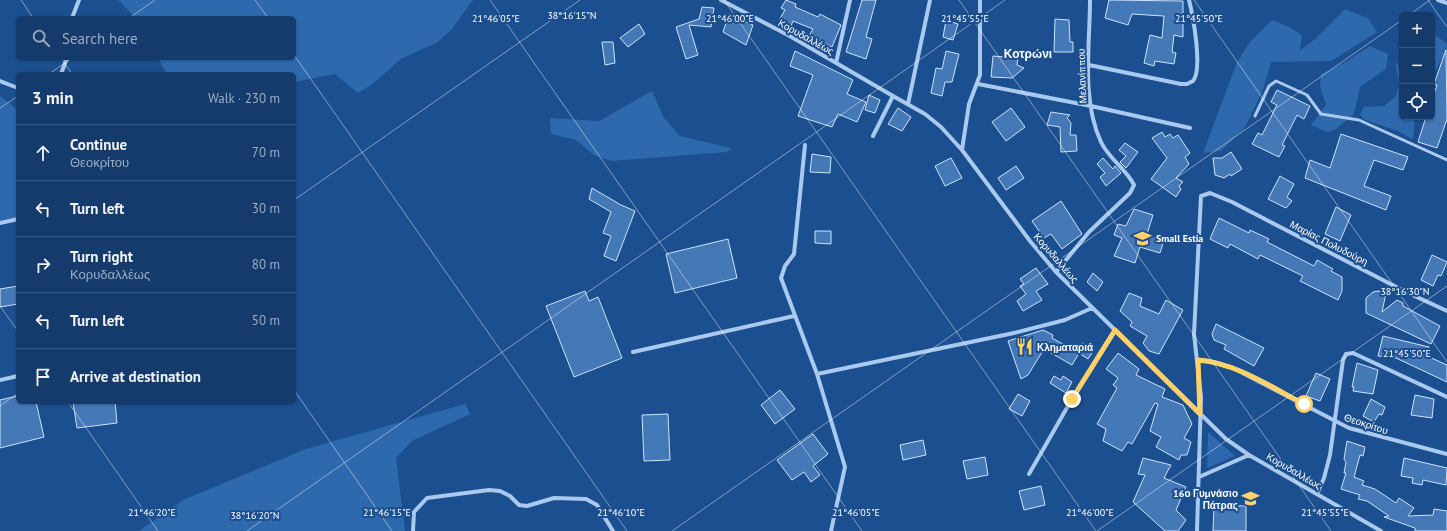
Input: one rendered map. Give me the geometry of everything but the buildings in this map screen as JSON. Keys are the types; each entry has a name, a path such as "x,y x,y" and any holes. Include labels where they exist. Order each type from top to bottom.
{"street":[{"path":"73,16 79,0"},
{"name":"Κορυδαλλέως","path":"720,0 908,104 941,127 962,150 1025,235 1056,272 1200,414 1231,442 1249,455 1381,531"},
{"path":"731,6 734,0"},
{"path":"836,63 850,0"},
{"path":"908,104 930,0"},
{"path":"962,150 970,104 978,84 981,63 980,0"},
{"name":"Μελανίππου","path":"1056,272 1089,232 1134,187 1132,181 1113,160 1102,144 1096,128 1091,106 1089,65 1090,0"},
{"path":"1089,65 1182,84 1194,81 1197,72 1196,52 1189,0"},
{"path":"1438,0 1447,3"},
{"path":"62,72 66,60"},
{"path":"0,82 16,87"},
{"path":"978,84 1091,106 1190,128"},
{"path":"873,136 894,96"},
{"path":"805,145 794,254 785,266 781,278 817,374 845,467 831,531"},
{"name":"Μαρίας Πολυδούρη","path":"1198,360 1194,334 1199,205 1202,195 1212,194 1232,202 1406,292 1447,311"},
{"path":"0,223 16,219"},
{"path":"817,374 1014,333 1065,320 1092,308"},
{"path":"633,352 794,316"},
{"path":"1029,474 1076,392 1115,330"},
{"path":"1317,494 1326,473 1345,355 1348,353 1353,353 1447,397"},
{"path":"1197,531 1200,414 1198,360"},
{"name":"Θεοκρίτου","path":"1198,360 1213,362 1233,368 1357,431 1447,454"},
{"path":"0,380 16,376"},
{"path":"1199,477 1249,455"},
{"path":"413,531 414,512 427,498 489,490 500,491 510,496 519,504 527,506 554,498 586,499 597,506 613,531"}],"lane":[{"path":"1255,116 1269,86 1276,81 1307,96 1321,114 1359,120 1447,160"}],"shaded area":[{"path":"118,0 473,0 451,30 438,42 401,59 370,86 358,93 335,74 296,82 296,72 166,72 159,60 296,60 296,16 134,16"},
{"path":"1345,9 1368,18 1377,32 1331,61 1271,62 1263,90 1244,129 1221,151 1203,153 1237,62 1251,41 1272,20 1289,27 1302,35 1300,50 1314,40"},
{"path":"1435,35 1447,44 1447,49 1435,71"},
{"path":"1370,46 1388,54 1386,69 1360,87 1354,114 1336,129 1327,132 1311,125 1326,105 1320,87 1321,74 1344,63"},
{"path":"1395,62 1399,66 1399,85"},
{"path":"1399,85 1399,120 1415,120 1413,140 1400,132 1363,119 1360,114 1364,107 1384,106 1396,96"},
{"path":"652,91 664,118 680,136 731,148 727,152 611,161 594,155 576,140 551,134 550,118 599,121"},
{"path":"0,96 16,108 16,217 0,221"},
{"path":"465,404 470,414 412,441 396,458 405,531 139,531 183,500 306,449"},
{"path":"1208,432 1235,456 1207,468"}],"place":[{"name":"Small Estia","path":"1143,238"},
{"name":"Κληματαριά","path":"1024,347"},
{"name":"16ο Γυμνάσιο Πάτρας","path":"1251,499"}],"district":[{"name":"Κοτρώνι","path":"1028,53"}],"route":[{"path":"1072,399 1115,330 1200,414 1201,396 1198,360 1205,360 1233,368 1304,404"}]}
